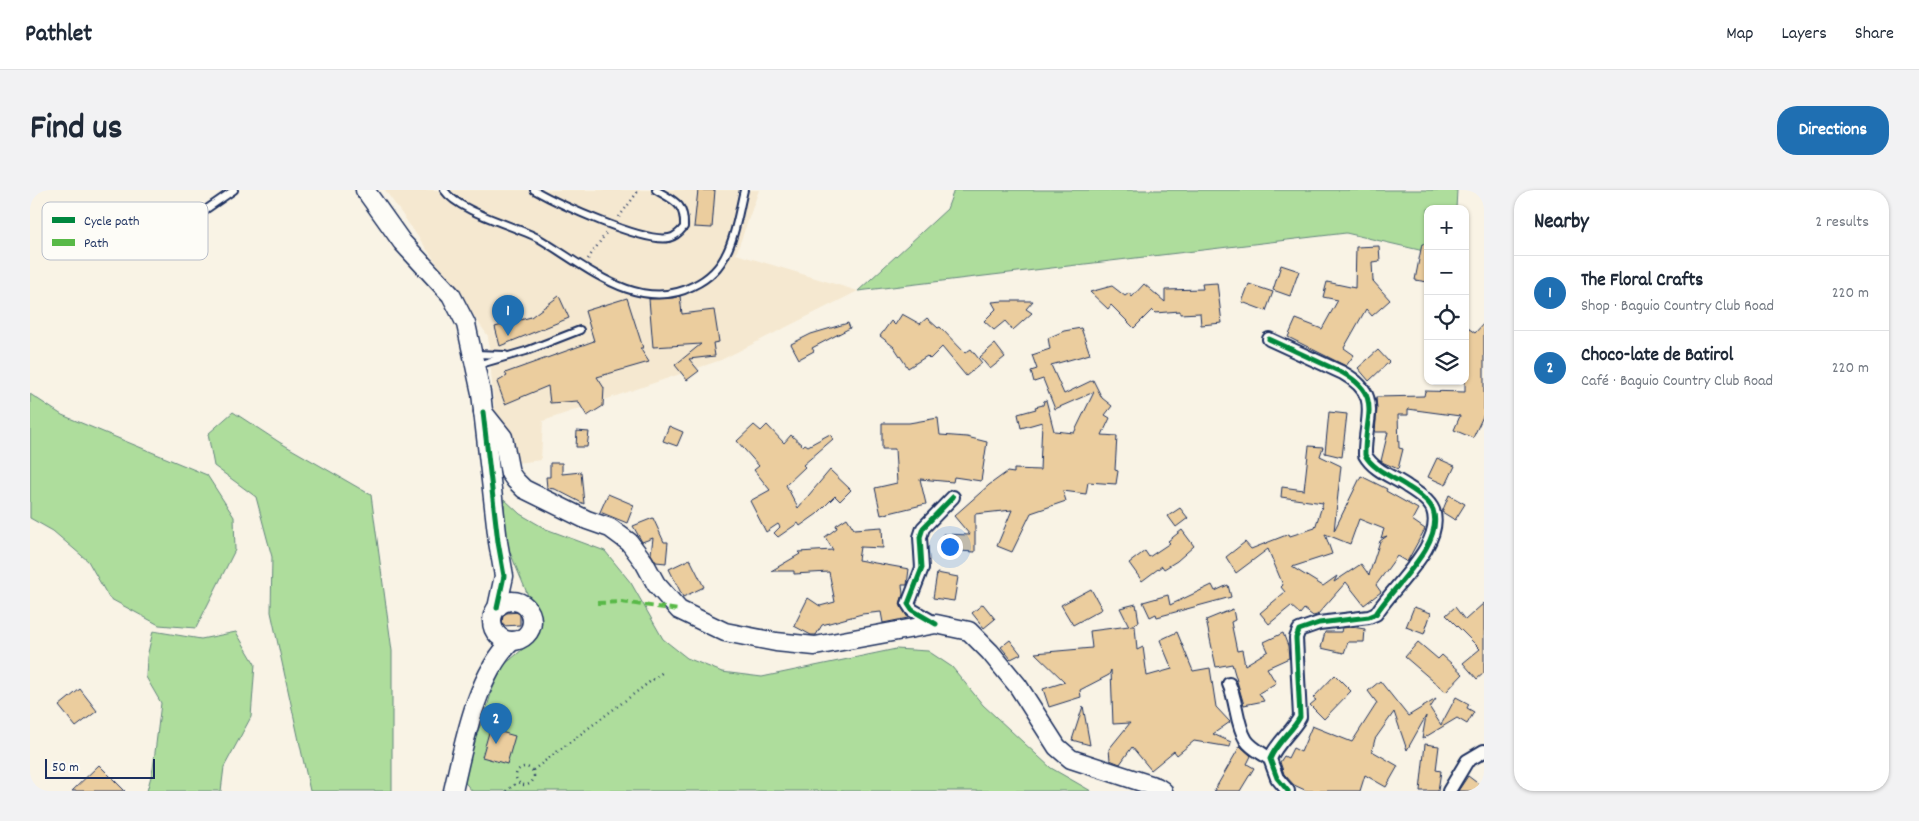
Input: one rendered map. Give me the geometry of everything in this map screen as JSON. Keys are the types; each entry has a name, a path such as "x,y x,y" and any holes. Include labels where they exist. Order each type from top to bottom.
{"main road":[{"path":"365,190 402,242 451,295 466,324 475,360 483,412 498,542 504,576 497,608 493,615 493,626 505,643"},
{"path":"483,412 502,437 510,473 514,480 524,489 587,520 610,528 629,542 644,562 656,584 679,610 725,632 746,637 814,646 936,624 969,631 990,652 1018,686 1057,747 1071,759 1157,786 1163,791"},
{"path":"453,791 470,724 481,690 505,643 523,638 531,627 530,613 504,576"},
{"path":"497,608 510,601 523,605"}],"street":[{"path":"1269,339 1343,373 1354,379 1364,389 1369,399 1365,456 1373,465 1426,500 1432,508 1434,519 1429,543 1376,614 1369,617 1319,623 1299,630 1296,638 1300,717 1278,743 1270,759"},
{"path":"936,624 912,610 908,604 922,568 920,537 923,528 953,497"},
{"path":"1229,684 1235,697 1242,733 1247,742 1270,759 1277,778 1288,791"},
{"path":"1449,791 1467,761 1484,751"}],"lane":[{"path":"208,208 234,190"},
{"path":"444,190 456,202 538,238 615,285 652,295 685,290 709,278 727,252 744,190"},
{"path":"534,190 624,229 658,239 671,238 684,227 684,215 681,207 656,190"},
{"path":"475,360 511,355 580,330"},
{"path":"475,360 511,355"}],"path":[{"path":"533,770 664,672"},
{"path":"518,782 516,774 519,769 526,766 533,770"},
{"path":"518,782 526,785 532,782 534,777 533,770"},
{"path":"506,791 518,782"}],"shaded area":[{"path":"385,190 759,190 736,254 858,291 721,360 543,421 541,460 499,465 488,336"}],"green space":[{"path":"954,190 1457,190 1456,205 1424,205 1424,251 1346,233 858,291 947,209"},
{"path":"30,394 62,415 207,475 234,517 235,550 196,628 159,625 109,598 88,561 53,531 30,518"},
{"path":"233,412 279,442 371,495 392,651 392,791 310,791 271,612 272,557 256,497 214,466 208,434"},
{"path":"504,499 520,514 546,529 605,551 631,583 663,639 687,658 722,672 762,677 896,649 928,651 952,667 983,705 1051,768 1091,791 472,791 462,779 471,745 484,718 492,690 504,665 523,649 533,623 527,593 504,538"},
{"path":"153,631 201,639 236,632 255,664 251,717 224,767 221,791 147,791 153,769 161,703 146,677 147,657"}],"building":[{"path":"698,190 715,190 712,228 694,227"},
{"path":"1422,244 1424,244 1424,281 1415,280"},
{"path":"1379,246 1380,261 1372,262 1373,281 1390,300 1372,316 1366,309 1344,348 1354,355 1346,366 1288,337 1296,319 1322,329 1338,300 1323,297 1327,282 1355,288 1356,247"},
{"path":"1281,265 1299,271 1290,296 1273,290"},
{"path":"1217,283 1222,323 1201,325 1200,313 1180,314 1180,311 1155,313 1152,310 1134,328 1111,305 1108,309 1090,292 1112,286 1125,296 1129,293 1132,297 1144,284 1165,302 1165,290 1203,289 1202,284"},
{"path":"1249,284 1273,292 1266,311 1242,302"},
{"path":"559,296 569,318 500,346 495,327 531,317"},
{"path":"680,296 682,314 714,310 719,342 713,343 715,356 689,359 699,371 687,380 675,365 701,344 653,347 649,299"},
{"path":"627,298 643,348 640,348 649,362 597,377 604,388 603,406 587,416 578,401 550,403 548,386 505,404 497,382 507,376 505,373 594,341 585,311"},
{"path":"1033,301 1026,309 1032,313 1013,330 1005,321 994,330 984,321 996,309 992,302"},
{"path":"902,314 920,324 927,318 938,328 940,327 965,353 971,349 982,363 966,376 942,347 930,359 927,356 908,368 894,347 880,336 891,321 895,325"},
{"path":"848,323 850,328 812,348 814,351 799,359 791,344 811,334"},
{"path":"1484,323 1484,414 1473,438 1454,430 1460,416 1408,409 1408,415 1398,415 1399,448 1403,449 1398,469 1381,461 1388,432 1375,432 1376,397 1424,396 1425,391 1465,392 1465,385 1469,385 1469,329 1475,333"},
{"path":"1081,328 1090,354 1051,365 1064,394 1093,380 1102,398 1112,406 1105,415 1110,418 1102,435 1117,436 1115,470 1118,471 1116,484 1088,482 1086,494 1063,491 1066,501 1031,513 1012,552 997,546 1012,510 975,514 975,552 942,550 943,534 970,535 954,516 989,485 1007,472 1014,473 1014,469 1040,470 1042,422 1021,428 1018,414 1036,409 1035,407 1043,405 1046,400 1054,431 1074,433 1094,392 1055,409 1043,379 1034,382 1031,371 1037,369 1032,355 1050,349 1048,338 1064,331"},
{"path":"995,344 1005,357 990,369 980,357"},
{"path":"1378,350 1389,362 1369,381 1358,368"},
{"path":"1329,412 1347,414 1342,457 1325,453"},
{"path":"938,418 940,435 967,437 987,442 981,481 954,477 953,482 920,479 926,504 881,515 875,488 897,483 895,449 882,449 882,423 909,423"},
{"path":"754,425 761,431 767,425 784,443 791,435 803,446 805,444 808,446 830,434 833,439 803,465 805,467 786,485 798,508 830,470 851,490 840,501 835,496 817,514 800,526 798,523 778,537 774,533 780,527 778,524 766,532 750,501 770,490 754,470 759,466 737,441"},
{"path":"669,426 683,432 677,446 663,441"},
{"path":"577,431 589,432 587,447 576,447"},
{"path":"1309,446 1323,447 1320,456 1341,466 1334,531 1361,476 1387,489 1386,491 1418,509 1412,520 1425,529 1407,562 1397,556 1376,585 1381,592 1364,605 1346,582 1317,615 1313,616 1304,609 1300,614 1291,606 1269,624 1260,613 1285,592 1281,587 1283,585 1268,549 1236,573 1226,557 1245,542 1251,549 1289,534 1290,536 1315,528 1323,503 1281,497 1282,487 1304,490","holes":["1359,519 1384,529 1381,538 1387,536 1380,541 1369,575 1361,564 1334,582 1337,576 1323,586 1292,567 1332,554 1325,534 1350,544"]},
{"path":"1437,458 1455,466 1446,485 1428,477"},
{"path":"550,463 562,463 562,474 581,472 584,504 555,489 547,488 546,477 550,477"},
{"path":"608,494 634,505 627,523 600,512"},
{"path":"1449,495 1465,504 1455,520 1442,512"},
{"path":"1180,508 1188,518 1176,527 1168,516"},
{"path":"653,518 664,542 668,542 666,563 656,562 651,554 653,538 642,542 633,526"},
{"path":"847,518 854,529 882,527 883,548 860,547 858,560 909,569 907,585 902,585 903,594 900,604 908,618 883,623 881,612 862,614 822,625 816,635 811,635 794,626 808,598 820,606 835,602 829,572 794,574 794,571 771,571 800,554 798,552 833,550 825,537 837,528 836,525"},
{"path":"1182,530 1194,546 1177,561 1164,569 1162,566 1142,581 1129,563 1145,551 1149,557 1170,543 1168,541"},
{"path":"690,559 704,587 683,597 669,569"},
{"path":"937,573 958,577 954,601 933,598"},
{"path":"1212,585 1215,591 1228,585 1231,597 1157,617 1156,614 1150,617 1143,602 1168,595 1170,605"},
{"path":"1091,589 1102,609 1073,625 1061,605"},
{"path":"1484,603 1484,673 1477,679 1463,663 1480,649 1446,615 1455,607 1465,620"},
{"path":"983,604 995,619 984,628 972,613"},
{"path":"1136,604 1139,622 1130,626 1135,626 1137,650 1143,647 1147,676 1172,669 1160,640 1177,632 1193,671 1210,668 1216,707 1230,722 1213,734 1231,742 1230,747 1194,741 1177,755 1174,751 1151,770 1132,747 1120,764 1110,760 1109,749 1130,723 1113,724 1111,670 1109,675 1080,690 1081,697 1049,707 1043,689 1065,682 1035,653 1092,648 1090,631 1129,626 1120,608"},
{"path":"1414,607 1431,613 1424,634 1406,627"},
{"path":"1233,609 1235,620 1231,622 1237,651 1242,650 1245,665 1268,651 1264,642 1283,633 1288,646 1289,658 1267,668 1276,683 1259,693 1264,701 1244,705 1232,664 1216,667 1206,620"},
{"path":"520,612 520,625 503,626 502,617 506,613"},
{"path":"1342,628 1365,629 1364,642 1348,642 1344,653 1321,648 1325,632 1341,632"},
{"path":"1010,640 1021,654 1011,659 1001,647"},
{"path":"1418,642 1438,659 1442,655 1463,674 1446,692 1405,657"},
{"path":"1335,675 1351,691 1324,719 1310,705 1316,700 1313,698"},
{"path":"1380,681 1408,716 1436,699 1430,708 1441,725 1456,697 1469,704 1467,708 1474,712 1467,724 1457,718 1422,739 1426,716 1407,750 1394,712 1375,739 1372,751 1398,766 1386,787 1365,775 1360,791 1307,791 1294,785 1284,774 1280,762 1284,756 1288,758 1293,748 1301,752 1312,726 1352,742 1377,703 1368,691"},
{"path":"80,689 97,711 76,727 59,706"},
{"path":"1083,706 1090,745 1072,740"},
{"path":"490,729 515,736 507,764 482,757"},
{"path":"1425,744 1439,746 1436,770 1441,771 1438,791 1420,791"},
{"path":"1240,746 1251,756 1247,764 1254,768 1240,791 1214,791"},
{"path":"99,765 125,791 72,791"},
{"path":"1468,776 1484,788 1484,791 1458,791"}],"marked path":[{"path":"597,603 621,602 679,610"}],"cycle path":[{"path":"1269,339 1343,373 1364,390 1368,399 1369,409 1365,455 1379,470 1411,489 1425,500 1433,510 1435,523 1431,537 1415,565 1376,614 1369,617 1319,623 1299,630 1296,638 1300,717 1270,759 1277,778 1288,791"},
{"path":"483,412 498,542 504,576 497,608"},
{"path":"936,624 912,610 908,604 922,568 920,537 923,528 953,497"}],"place":[{"name":"The Floral Crafts","path":"508,336"},
{"name":"Choco-late de Batirol","path":"496,744"}]}
